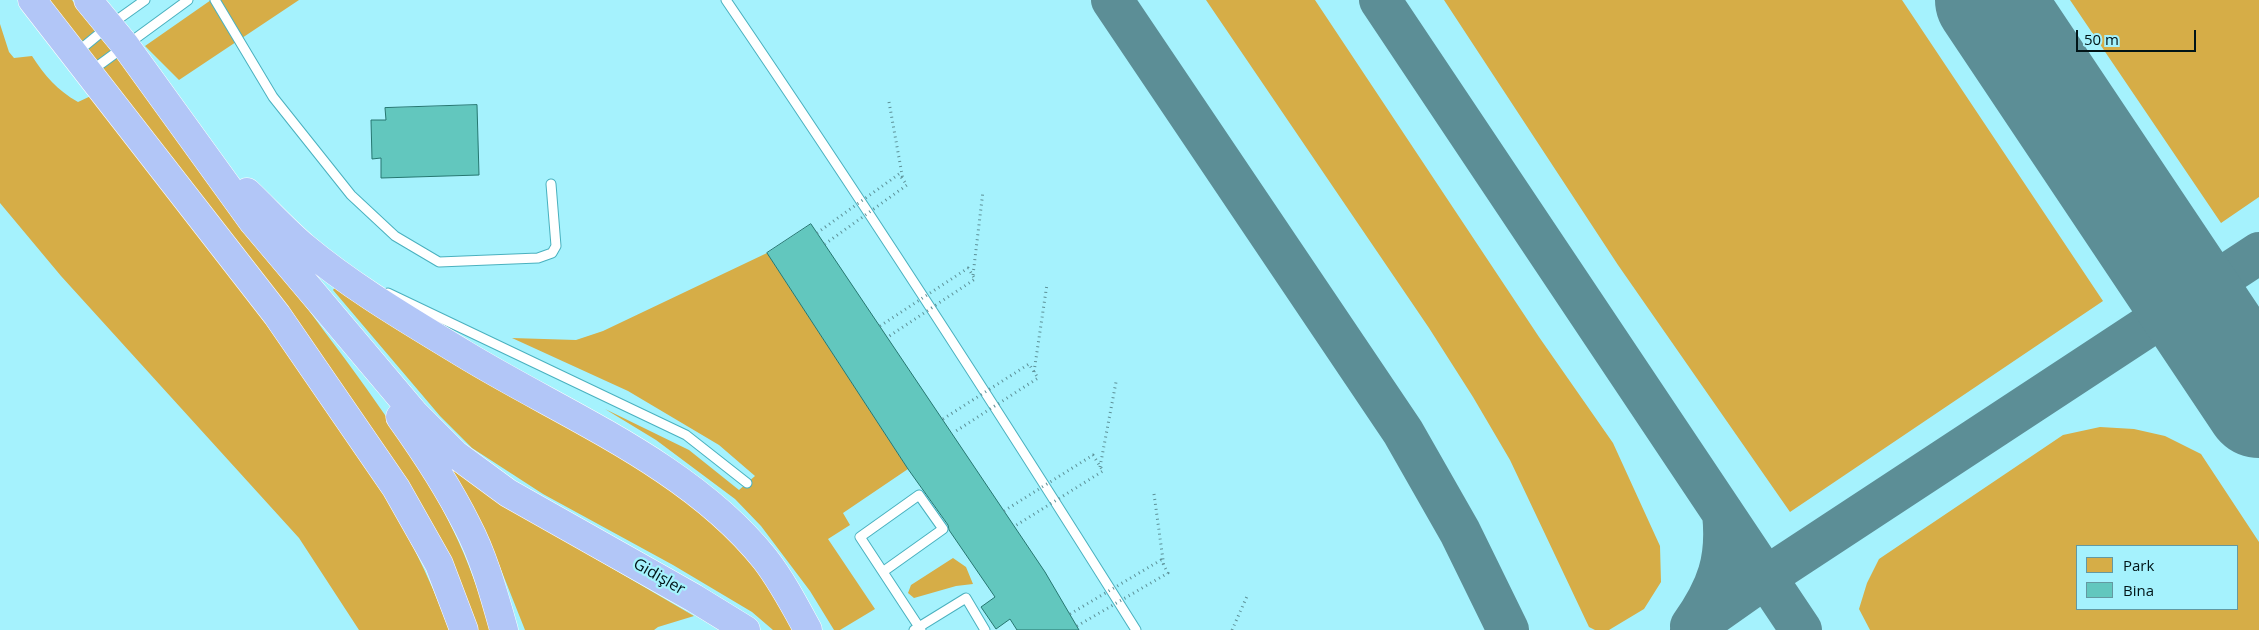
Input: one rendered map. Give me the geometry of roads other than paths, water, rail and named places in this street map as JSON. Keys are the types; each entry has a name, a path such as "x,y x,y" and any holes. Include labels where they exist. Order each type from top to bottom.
{"highway":[{"path":"32,0 278,315 396,488 438,564 464,630"},
{"path":"88,0 117,35 253,222 322,306 429,458 468,526 493,590 504,630"},
{"path":"192,138 303,247 354,285 465,354 661,468 702,499 733,525 765,560 808,630"},
{"name":"Gidişler","path":"322,306 415,414 455,454 508,493 694,598 746,630"}],"lane":[{"path":"81,64 117,35 145,0"},
{"path":"81,64 117,35 188,0"},
{"path":"215,0 272,97 351,195 395,236 439,262 538,258 552,253 556,246 551,184"},
{"path":"726,0 819,136 1042,480 1136,630"},
{"path":"303,247 362,278"},
{"path":"379,288 686,435 747,483"},
{"path":"884,571 943,529 919,495 860,537 884,571 918,629 966,598 985,630"},
{"path":"493,590 510,630"}]}
